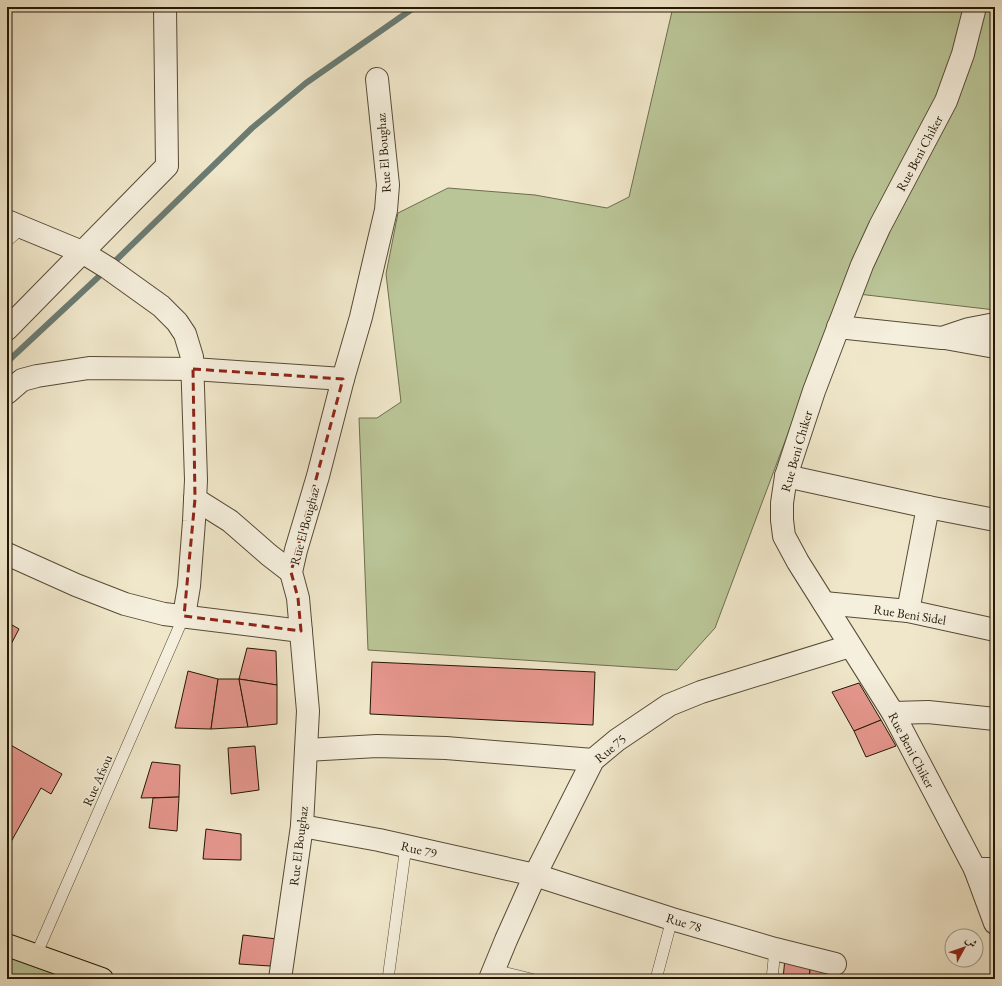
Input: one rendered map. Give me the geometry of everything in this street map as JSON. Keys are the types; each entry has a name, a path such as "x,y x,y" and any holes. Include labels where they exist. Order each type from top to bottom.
{"main road":[{"path":"7,945 102,979"}],"street":[{"path":"7,329 167,166 165,7"},
{"name":"Rue Beni Chiker","path":"975,7 963,54 946,101 880,226 862,265 838,327 814,391 786,476 782,520 784,536 798,562 893,712 985,869 995,923"},
{"name":"Rue El Boughaz","path":"280,979 302,826 308,711 298,598 291,572 328,440 342,379 361,317 386,210 388,185 377,79"},
{"path":"12,230 82,252 127,281 161,306 177,322 185,334 192,357 193,369 195,499 189,586 184,616"},
{"path":"942,338 969,329 995,324"},
{"path":"838,327 942,338 995,347"},
{"path":"7,392 22,380 37,376 89,368 193,369 342,379"},
{"path":"786,476 995,520"},
{"path":"195,499 230,521 291,572"},
{"path":"908,611 928,507"},
{"path":"7,554 76,585 125,604 164,614 301,631"},
{"name":"Rue Beni Sidel","path":"824,603 908,611 995,630"},
{"name":"Rue 75","path":"492,975 535,875 593,760 617,740 669,705 701,692 850,646"},
{"path":"893,712 928,712 995,719"},
{"path":"306,750 377,746 446,748 593,760"},
{"name":"Rue 79","path":"302,826 379,840 535,875"},
{"name":"Rue 78","path":"535,875 672,919 775,949 835,964"}],"lane":[{"name":"Rue Afsou","path":"36,955 184,616"},
{"path":"388,979 406,846"},
{"path":"656,979 672,919"},
{"path":"772,979 775,949"},
{"path":"492,975 531,979"}],"highlighted area":[{"path":"193,369 343,379 291,572 298,598 301,631 184,616 195,499"}],"green space":[{"path":"673,7 995,7 995,310 841,292 715,628 677,670 368,650 359,418 377,418 401,402 386,274 398,213 448,188 535,195 607,208 629,197"},
{"path":"7,945 93,974 118,979 7,979"}],"building":[{"path":"7,601 11,603 7,610"},
{"path":"7,622 19,629 7,652"},
{"path":"247,648 276,651 277,685 239,679"},
{"path":"372,662 595,672 593,725 370,714"},
{"path":"188,671 218,679 211,729 175,728"},
{"path":"218,679 239,679 248,727 211,729"},
{"path":"239,679 277,685 277,724 248,727"},
{"path":"859,683 881,720 854,731 832,692"},
{"path":"881,720 896,746 866,757 854,731"},
{"path":"7,743 62,774 51,794 41,788 7,849"},
{"path":"255,746 259,790 231,794 228,748"},
{"path":"152,762 180,765 179,797 141,798"},
{"path":"179,797 177,831 149,828 153,798"},
{"path":"206,829 241,834 241,860 203,859"},
{"path":"243,935 277,939 270,966 239,964"},
{"path":"785,958 811,962 809,979 783,979"},
{"path":"811,962 840,969 840,979 809,979"}],"waterway":[{"path":"7,362 108,268 252,128 306,83 415,7"}]}
